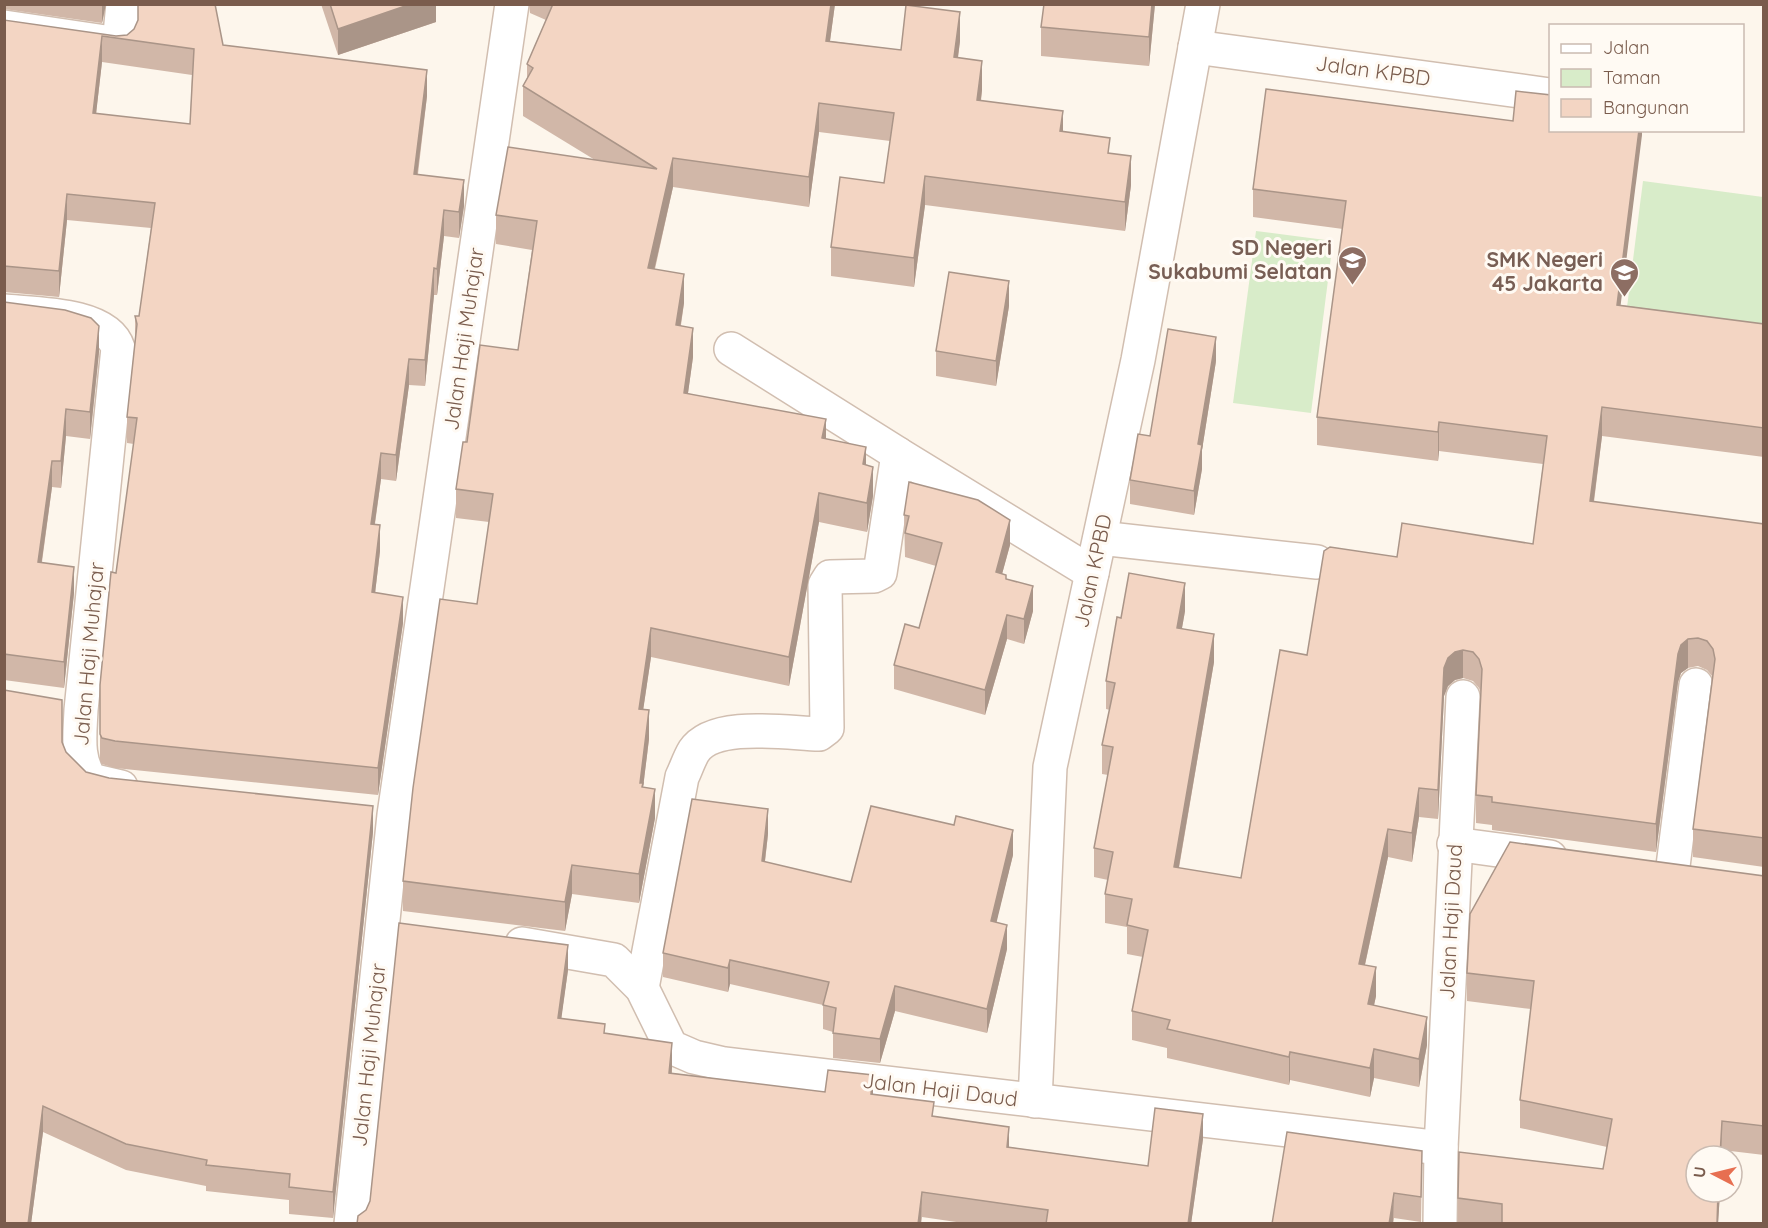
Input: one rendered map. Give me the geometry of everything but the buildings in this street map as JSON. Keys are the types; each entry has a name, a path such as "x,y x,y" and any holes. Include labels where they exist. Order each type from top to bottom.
{"street":[{"path":"4,27 119,44 123,4"},
{"name":"Jalan Haji Muhajar","path":"351,1224 383,927 380,813 496,121 512,4"},
{"name":"Jalan KPBD","path":"1035,1101 1050,768 1124,430 1203,4"},
{"name":"Jalan KPBD","path":"1196,47 1549,95"},
{"name":"Jalan Haji Muhajar","path":"4,311 70,318 95,325 115,338 118,348 81,710 81,767 91,780 111,786 146,790"},
{"path":"731,349 1047,548 1092,573"},
{"path":"642,988 682,777 694,750 714,735 740,732 819,734 827,728 825,585 830,577 874,576 880,573 898,454"},
{"path":"1101,534 1317,562"},
{"path":"1672,874 1696,686"},
{"name":"Jalan Haji Daud","path":"1440,1224 1454,844 1463,697"},
{"path":"48,704 81,710"},
{"path":"1454,844 1580,861"},
{"path":"1637,869 1706,879"},
{"path":"383,927 418,931"},
{"name":"Jalan Haji Daud","path":"498,941 555,948 614,960 642,988 671,1047 694,1057 724,1064 1441,1148"}],"green space":[{"path":"1643,181 1763,197 1763,341 1625,323"},
{"path":"1256,231 1333,241 1311,413 1233,403"}],"place":[{"name":"SD Negeri Sukabumi Selatan","path":"1353,286"},
{"name":"SMK Negeri 45 Jakarta","path":"1624,298"}]}
